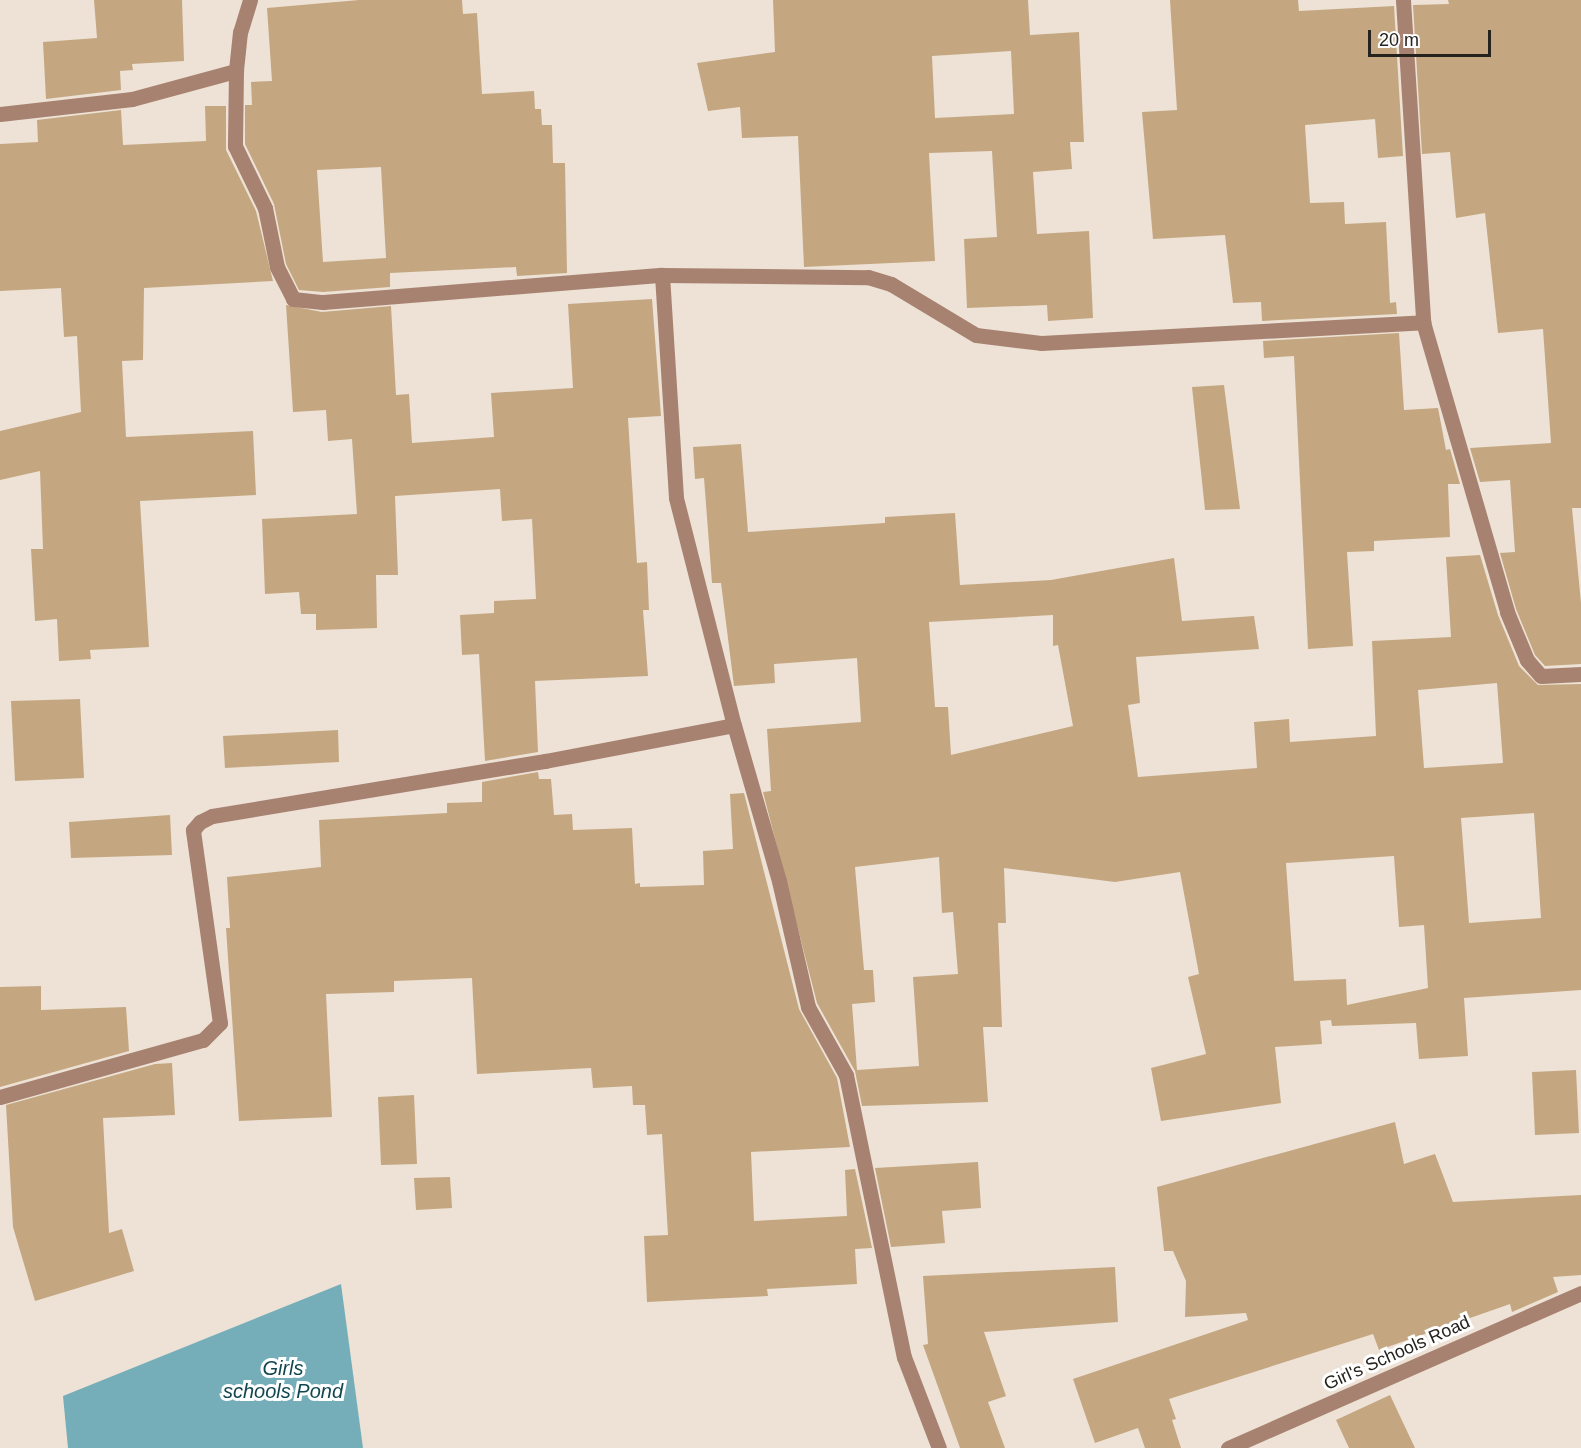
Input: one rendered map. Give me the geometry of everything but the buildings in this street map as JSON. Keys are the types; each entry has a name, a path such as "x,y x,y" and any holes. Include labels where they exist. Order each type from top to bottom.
{"street":[{"path":"250,0 240,32 236,71 235,146 265,208 277,267 293,299 323,302 662,275 868,277 891,284 976,335 1041,343 1423,322"},
{"path":"1403,0 1423,322 1507,612 1527,660 1541,676 1581,674"},
{"path":"0,114 132,99 236,71"},
{"path":"662,275 676,498 734,725 779,880 808,1007 846,1075 904,1357 939,1448"},
{"path":"0,1097 203,1040 220,1023 193,830 200,822 212,816 545,761 734,725"},
{"name":"Girl's Schools Road","path":"1228,1448 1581,1293"}],"water":[{"name":"Girls schools Pond","path":"341,1284 363,1448 68,1448 63,1396"}]}
